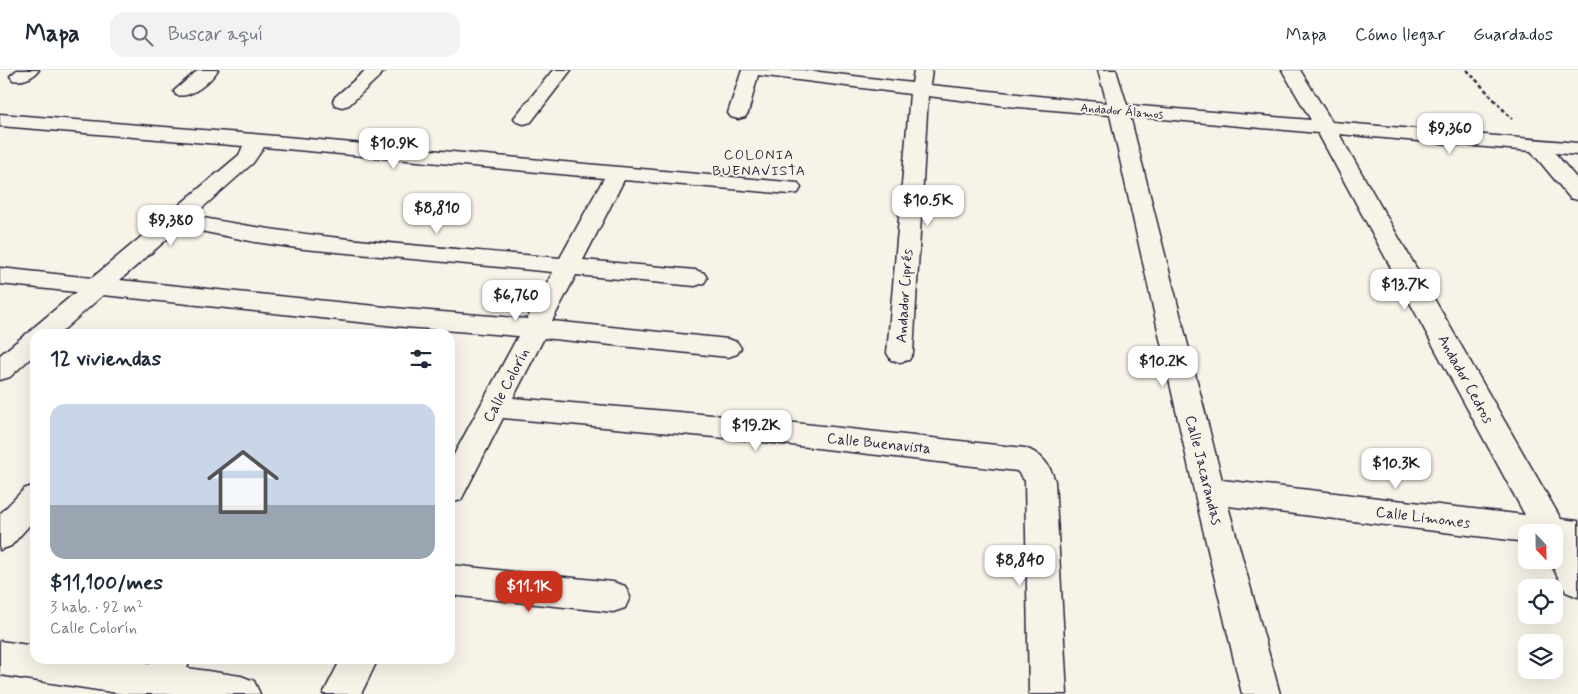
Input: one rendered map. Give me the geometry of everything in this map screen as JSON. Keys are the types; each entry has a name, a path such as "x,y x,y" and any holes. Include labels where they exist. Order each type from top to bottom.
{"street":[{"path":"183,91 209,70"},
{"path":"342,101 377,70"},
{"path":"524,118 562,70"},
{"path":"738,113 751,70"},
{"name":"Andador Álamos","path":"758,70 920,90 1119,110 1578,149"},
{"name":"Andador Ciprés","path":"900,353 923,70"},
{"name":"Calle Jacarandas","path":"1108,70 1209,491 1261,694"},
{"name":"Andador Cedros","path":"1291,70 1552,524"},
{"path":"0,120 253,140 790,188"},
{"path":"48,329 246,159 252,153 254,147 253,140"},
{"path":"1537,145 1578,194"},
{"name":"Calle Colorín","path":"455,481 617,173"},
{"path":"175,219 255,235 304,242 694,278"},
{"path":"0,276 96,286 399,326 535,329 594,333 728,348"},
{"path":"0,370 30,344"},
{"name":"Calle Buenavista","path":"494,407 748,429 1025,460 1037,472 1040,481 1048,694"},
{"name":"Calle Limones","path":"1209,491 1518,529"},
{"path":"0,536 30,503"},
{"name":"Andador Cedros","path":"1563,546 1578,582"},
{"path":"455,581 613,597"},
{"path":"0,658 30,660"},
{"path":"83,664 166,670 241,694"},
{"path":"342,694 357,664"}],"path":[{"path":"1467,70 1537,145"}],"district":[{"name":"COLONIA BUENAVISTA","path":"759,162"}]}
